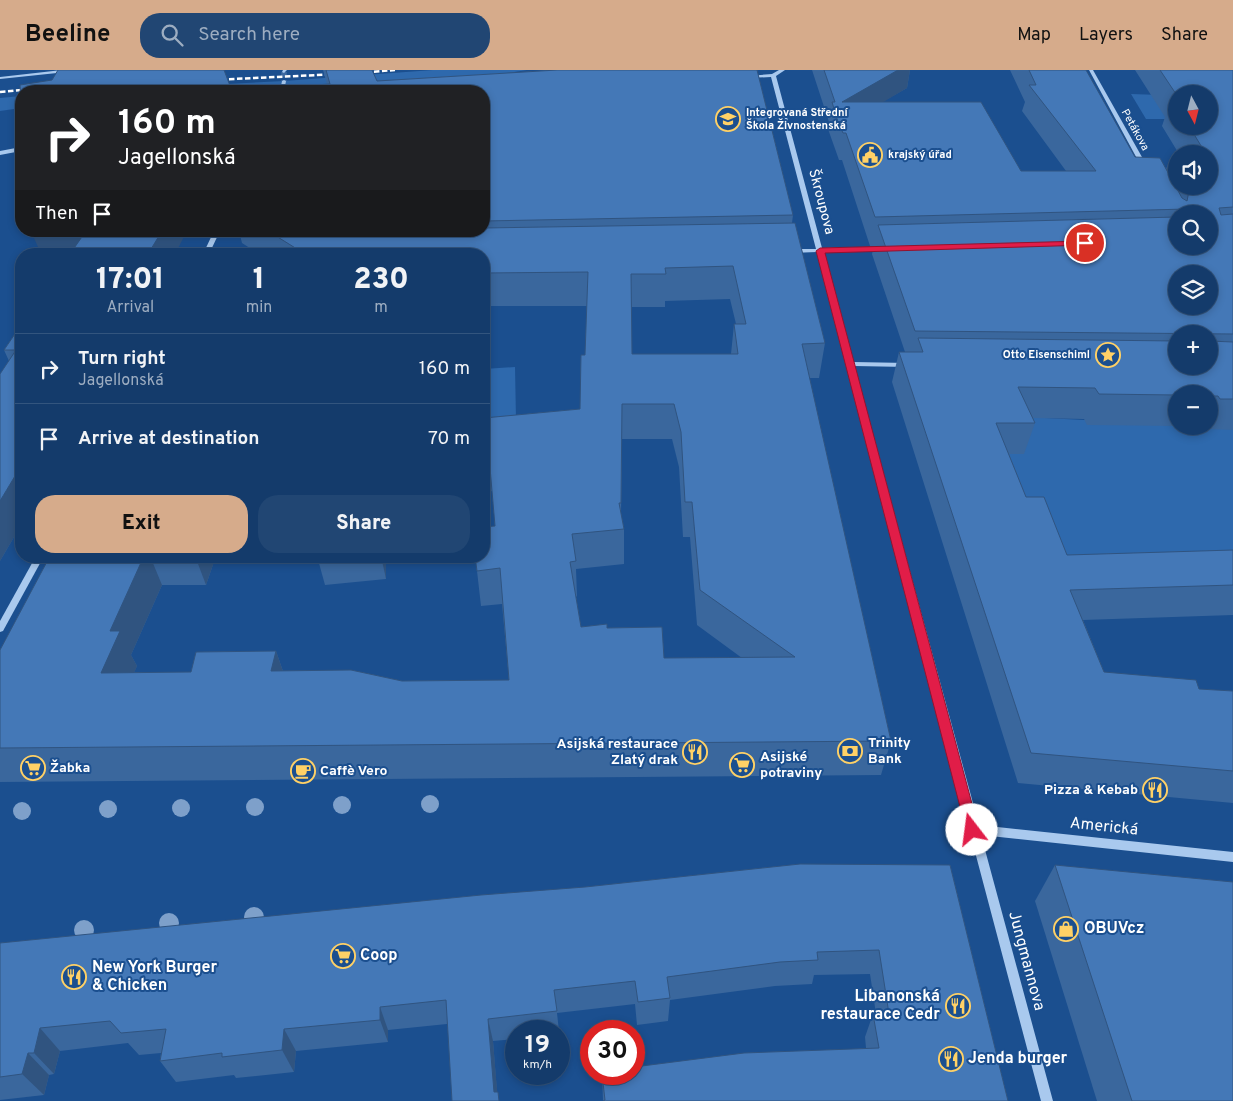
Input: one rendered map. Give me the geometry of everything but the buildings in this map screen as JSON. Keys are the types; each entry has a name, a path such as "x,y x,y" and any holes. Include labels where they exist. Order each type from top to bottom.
{"street":[{"path":"0,73 23,70"},
{"path":"0,78 76,70"},
{"path":"743,77 772,76 783,70"},
{"name":"Petákova","path":"1091,70 1148,174"},
{"name":"Škroupova","path":"772,76 851,364 972,830"},
{"path":"283,85 284,81"},
{"path":"0,153 15,150"},
{"path":"779,251 888,249"},
{"path":"851,364 914,365"},
{"path":"0,629 36,563"},
{"name":"Americká","path":"972,830 1233,857"},
{"name":"Jungmannova","path":"972,830 1047,1101"}],"shaded area":[{"path":"433,70 527,70 468,79 344,85 205,85"},
{"path":"1131,94 1160,95 1168,108 1168,119 1146,119"},
{"path":"15,97 15,109 0,111 0,98"},
{"path":"515,367 516,420 490,422 490,369"},
{"path":"1043,414 1045,418 1168,424 1168,435 1218,435 1218,426 1233,423 1233,599 1054,586 987,454 1024,454 1009,426"}],"tunnel":[{"path":"284,72 284,81"}],"railway":[{"path":"358,73 395,70"},
{"path":"213,80 338,74"},
{"path":"0,92 15,91"}],"place":[{"name":"Integrovaná Střední Škola Živnostenská","path":"728,119"},
{"name":"krajský úřad","path":"870,155"},
{"name":"Otto Eisenschiml","path":"1108,355"},
{"name":"Trinity Bank","path":"850,751"},
{"name":"Asijská restaurace Zlatý drak","path":"695,752"},
{"name":"Asijské potraviny","path":"742,765"},
{"name":"Žabka","path":"33,768"},
{"name":"Caffè Vero","path":"303,771"},
{"name":"Pizza & Kebab","path":"1155,790"},
{"name":"OBUVcz","path":"1066,929"},
{"name":"Coop","path":"343,956"},
{"name":"New York Burger & Chicken","path":"74,977"},
{"name":"Libanonská restaurace Cedr","path":"958,1006"},
{"name":"Jenda burger","path":"951,1059"}],"route":[{"path":"972,830 820,251 1085,243"}]}
